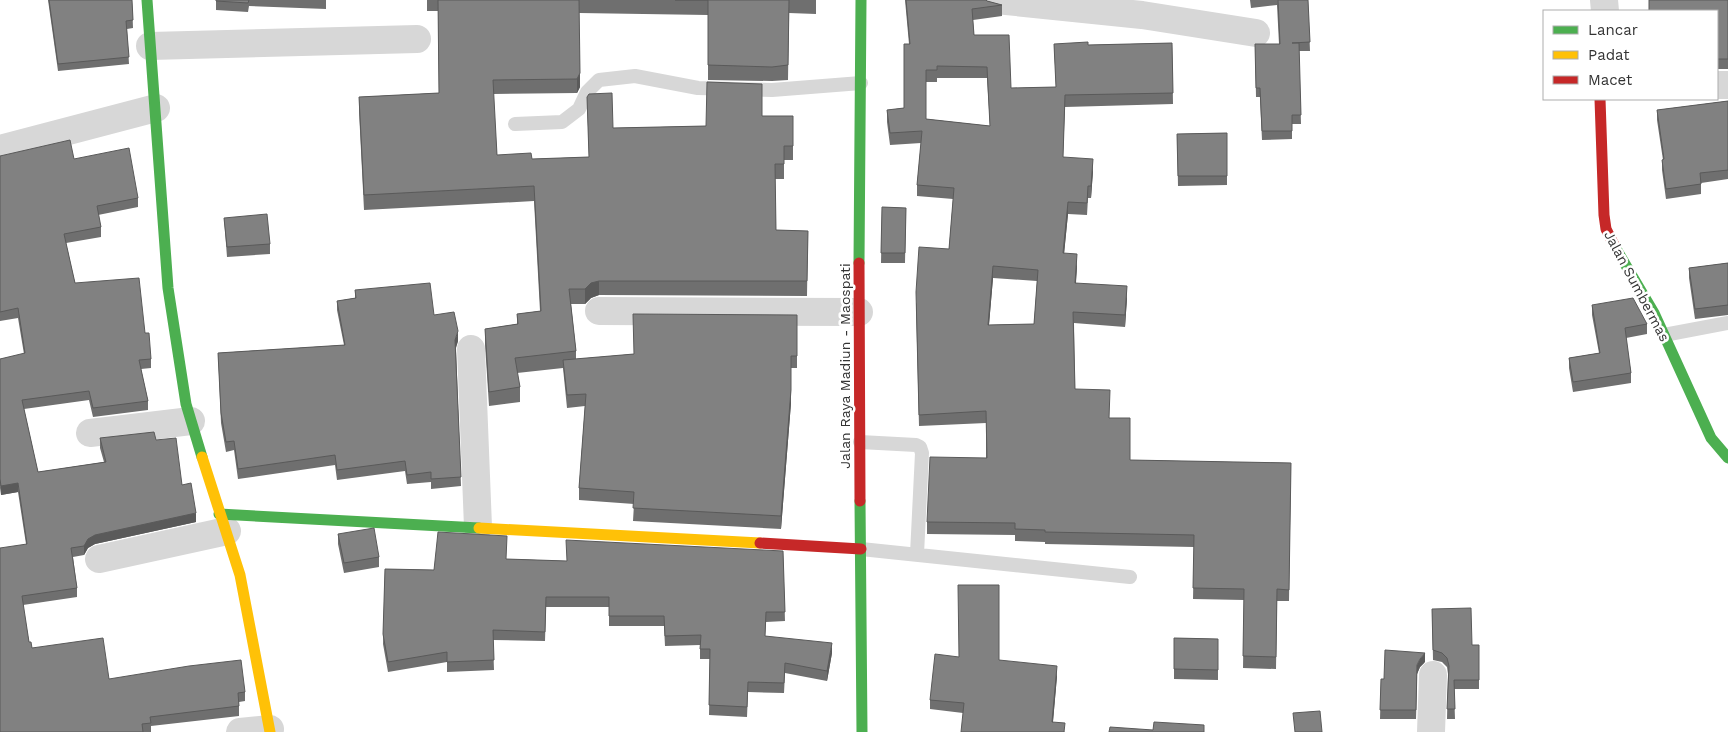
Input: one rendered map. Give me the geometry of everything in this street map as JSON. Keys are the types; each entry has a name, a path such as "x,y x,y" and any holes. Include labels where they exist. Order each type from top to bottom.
{"main road":[{"path":"147,0 168,288 186,404 240,575 270,730"},
{"name":"Jalan Raya Madiun - Maospati","path":"861,0 859,312 862,732"},
{"name":"Jalan Sumbermas","path":"1600,100 1606,229 1654,313 1722,444"},
{"path":"223,523 478,527 861,548"}],"street":[{"path":"996,0 1142,15 1256,33"},
{"path":"150,46 417,39"},
{"path":"0,149 156,108"},
{"path":"598,311 859,312"},
{"path":"471,349 478,527"},
{"path":"90,433 191,421"},
{"path":"98,560 223,523"},
{"path":"1431,732 1433,675"},
{"path":"240,732 270,730"}],"lane":[{"path":"515,124 562,122 579,109 587,92 599,80 635,76 698,88 772,90 861,83"},
{"path":"1664,335 1728,323"},
{"path":"860,442 916,445 920,448 922,453 917,554"},
{"path":"861,548 1130,577"}],"building":[{"path":"49,0 132,0 133,20 126,21 129,57 58,64"},
{"path":"216,0 249,0 248,3"},
{"path":"438,0 579,0 580,73 577,79 493,80 497,155 531,153 532,159 589,157 587,97 589,94 612,93 613,128 706,126 707,82 762,84 762,116 793,116 793,146 784,146 784,164 775,164 776,230 808,231 807,281 599,281 591,283 585,289 569,289 576,351 515,358 520,387 489,392 485,329 518,324 517,314 541,311 534,186 364,195 359,97 439,93"},
{"path":"708,0 789,0 788,65 772,67 708,65"},
{"path":"906,0 986,0 1002,5 972,9 974,35 1009,35 1011,88 1056,87 1054,44 1088,42 1088,45 1172,43 1173,93 1065,95 1063,157 1093,159 1091,186 1088,186 1087,203 1068,202 1063,253 1077,254 1075,283 1127,286 1125,315 1073,312 1075,389 1110,390 1109,418 1130,418 1130,460 1291,463 1289,590 1277,589 1276,657 1243,656 1244,589 1193,588 1194,535 1045,532 1045,530 1015,529 1015,523 927,522 930,457 987,458 986,411 919,415 916,292 919,247 949,249 954,188 917,185 922,131 890,133 887,110 904,108 904,44 910,44","holes":["937,66 987,67 990,126 926,119 926,70 937,70","993,266 1038,270 1034,324 988,325"]},
{"path":"1278,0 1308,0 1310,42 1292,43 1299,43 1301,115 1292,115 1292,131 1262,131 1260,88 1256,88 1255,44 1280,44"},
{"path":"1649,0 1728,0 1728,59 1718,59 1718,10 1649,10"},
{"path":"1728,101 1728,170 1700,173 1701,184 1666,189 1657,110"},
{"path":"1227,133 1227,176 1178,176 1177,134"},
{"path":"70,140 74,159 129,148 138,198 97,206 101,227 64,234 75,283 139,278 145,333 149,333 151,359 139,360 148,401 93,408 89,391 22,400 38,472 106,462 100,438 154,432 156,440 176,438 182,485 191,483 196,513 95,535 88,539 84,546 71,548 77,588 22,596 29,642 31,642 32,648 103,638 109,679 241,660 245,692 238,693 239,706 150,717 151,723 142,724 143,732 0,732 0,548 27,544 18,483 1,486 0,479 0,359 25,353 18,308 0,312 0,156"},
{"path":"882,207 906,208 905,253 881,253"},
{"path":"267,214 270,244 227,247 224,218"},
{"path":"1728,263 1728,305 1695,309 1689,268"},
{"path":"430,283 434,315 454,312 458,331 455,340 461,477 431,479 431,472 407,475 405,461 337,470 335,455 238,469 234,441 226,442 221,413 218,353 345,345 337,301 356,298 355,290"},
{"path":"1633,298 1647,324 1625,328 1631,373 1573,382 1569,358 1600,353 1592,305"},
{"path":"633,314 797,315 797,356 791,356 791,390 781,516 633,508 634,492 579,488 586,394 567,395 563,360 634,354"},
{"path":"374,528 379,557 344,563 338,534"},
{"path":"438,532 507,536 506,559 567,561 566,540 783,551 785,612 766,612 765,636 832,643 827,671 785,663 784,683 748,682 747,707 709,705 710,649 700,649 701,635 665,636 664,616 609,616 609,597 546,597 545,632 493,630 494,660 447,662 447,652 388,662 383,634 385,569 434,570"},
{"path":"958,585 999,585 999,660 1057,666 1052,722 1065,723 1064,732 961,732 964,703 930,700 935,654 959,657"},
{"path":"1471,608 1472,645 1479,645 1479,680 1454,680 1455,709 1447,709 1449,666 1447,658 1442,653 1433,650 1432,609"},
{"path":"1174,638 1218,639 1218,670 1174,669"},
{"path":"1385,650 1425,653 1417,665 1416,710 1380,710 1381,679 1384,679"},
{"path":"1320,711 1322,732 1295,732 1293,713"},
{"path":"1154,722 1204,725 1204,732 1109,732 1110,727 1153,730"}],"traffic: fast":[{"path":"147,0 168,288 186,404 202,457"},
{"path":"859,263 861,0"},
{"path":"1615,247 1654,313 1711,438 1728,458"},
{"path":"860,501 862,732"},
{"path":"219,514 479,528"}],"traffic: slow":[{"path":"202,457 240,575 270,732"},
{"path":"479,528 760,543"}],"traffic: jam":[{"path":"1600,100 1604,215 1606,229 1615,247"},
{"path":"859,263 860,501"},
{"path":"760,543 861,549"}]}
